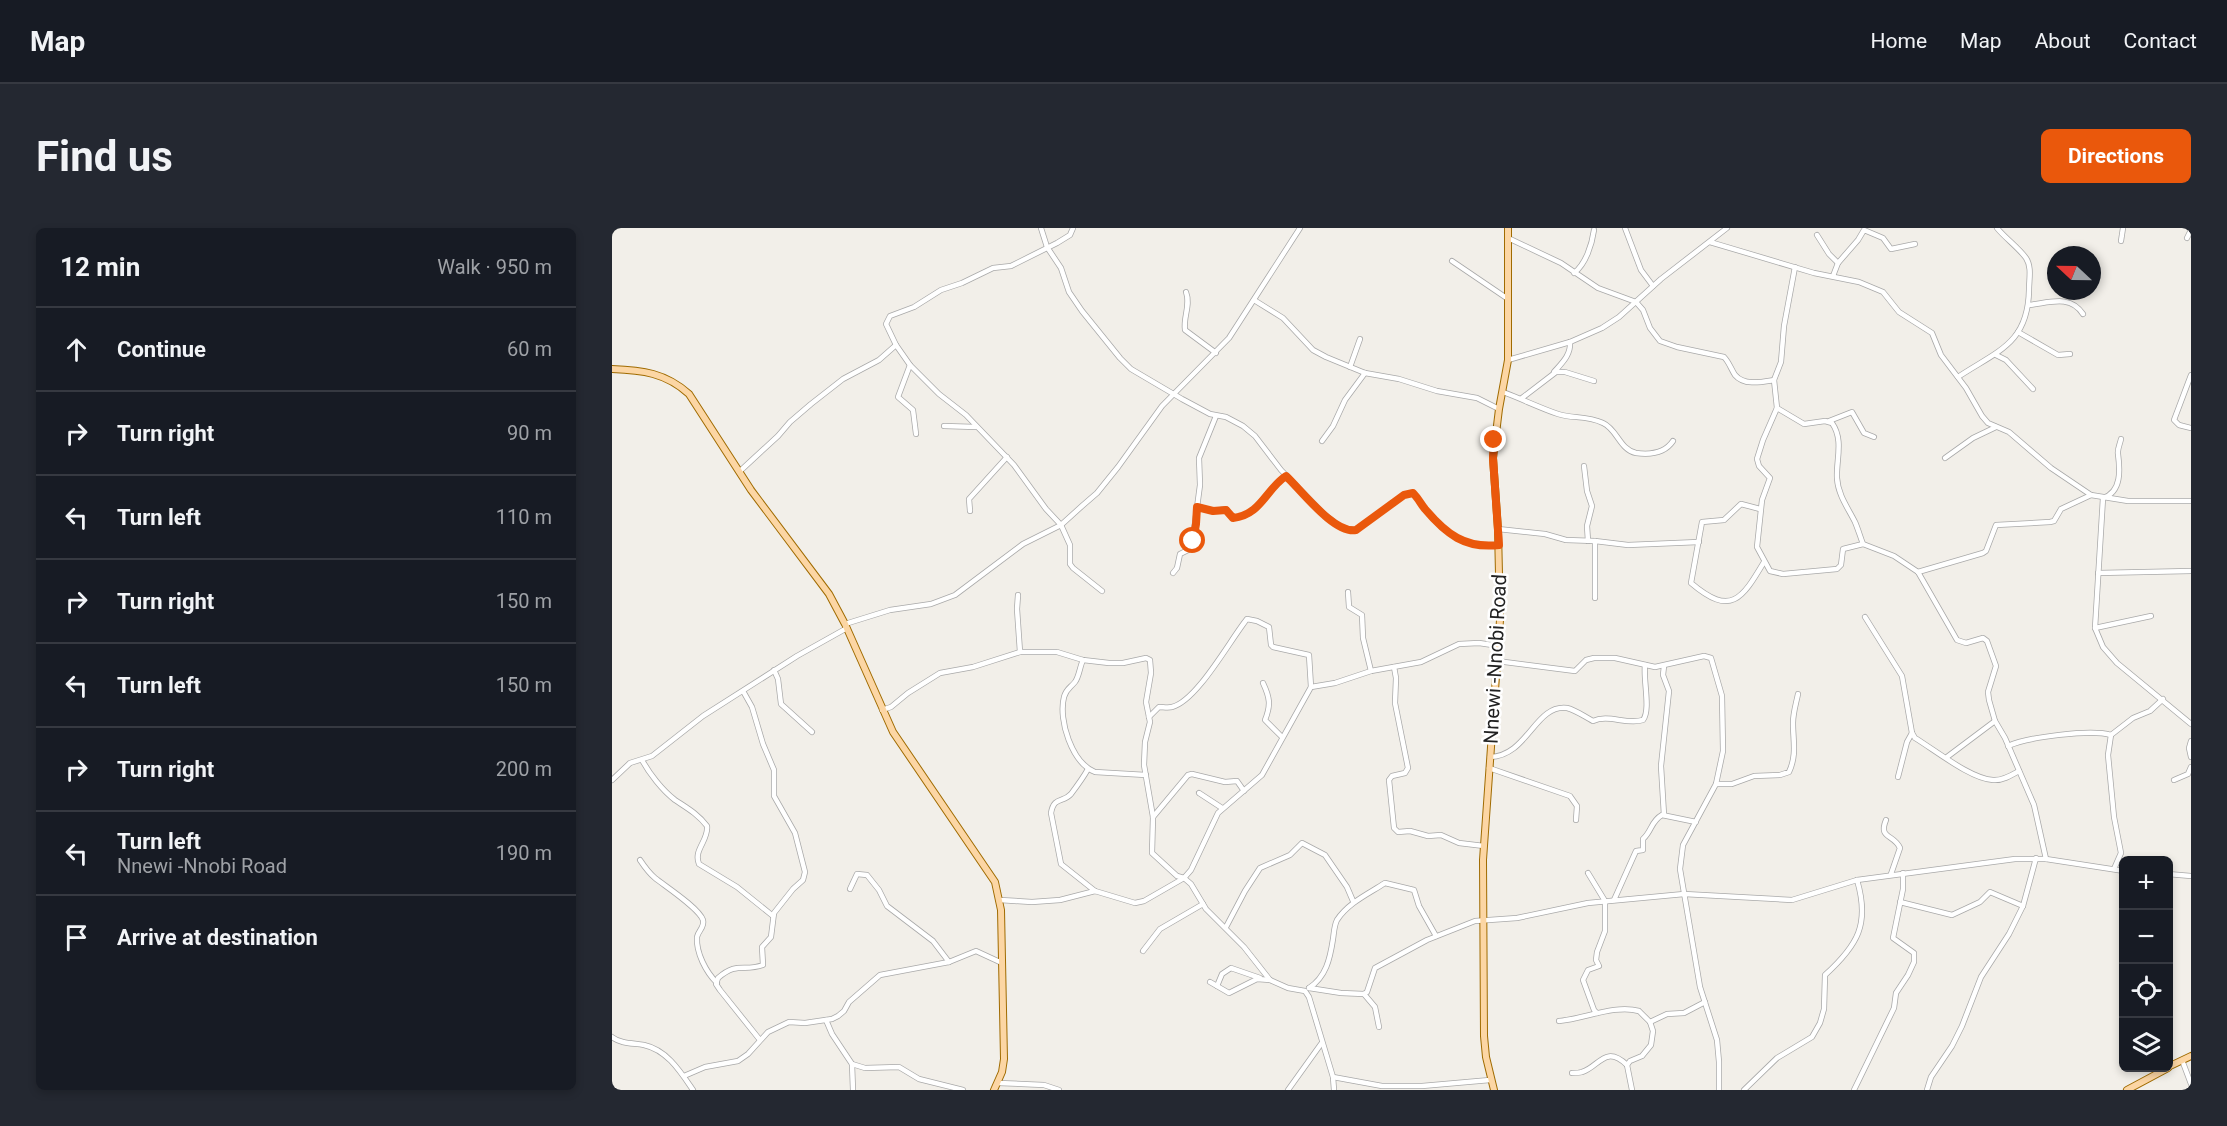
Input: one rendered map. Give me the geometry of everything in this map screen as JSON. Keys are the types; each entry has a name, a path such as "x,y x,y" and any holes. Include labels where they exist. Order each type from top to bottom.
{"main road":[{"name":"Nnewi -Nnobi Road","path":"1494,1090 1490,1080 1484,1036 1484,846 1499,646 1499,545 1493,458 1508,360 1508,228"},
{"path":"612,369 649,372 680,386 699,408 739,472 829,594 846,626 882,710 904,749 990,874 1000,900 1004,1059 994,1090"},
{"path":"2173,1064 2191,1056"},
{"path":"2127,1090 2159,1072"}],"street":[{"path":"1041,228 1047,247 1062,268 1069,292 1120,358 1136,373 1174,394 1216,416 1234,420 1255,436 1269,458 1325,515 1346,530 1356,530 1404,495 1413,493 1438,524 1461,540 1478,546 1499,545"},
{"path":"1073,228 1067,238 1011,266 993,268 941,290 914,307 890,316 886,324 896,345 910,365 1019,471 1046,509 1061,525 1070,545 1072,568 1102,591"},
{"path":"612,780 630,763 657,752 703,716 846,626 891,610 944,600 955,595 1023,544 1061,525 1097,493 1162,406 1229,338 1300,228"},
{"path":"1625,228 1641,270 1653,286"},
{"path":"1508,360 1570,342 1602,328 1726,228"},
{"path":"1958,377 1983,360 1996,355 2018,332 2027,317 2030,305 2030,266 2026,257 1996,228"},
{"path":"2121,241 2123,228"},
{"path":"1574,273 1586,257 1594,230"},
{"path":"1833,276 1838,263 1855,245 1864,230 1883,238 1891,249 1915,244"},
{"path":"2187,238 2191,230"},
{"path":"1817,235 1829,254 1838,263"},
{"path":"1508,238 1544,254 1598,288 1636,302 1643,309 1650,328 1660,341 1677,348 1724,357 1740,380 1757,383 1774,380"},
{"path":"1710,242 1795,267 1859,282 1883,292 1899,312 1932,333 1941,355 1988,423 2009,432 2051,468 2091,495 2128,501 2191,501"},
{"path":"1452,261 1508,299"},
{"path":"1795,267 1784,326 1781,362 1774,380 1777,408 1757,459 1759,466 1770,478 1760,509 1757,550 1770,571 1778,574 1837,569 1841,565 1843,549 1863,544 1894,556 1918,572 1958,640 1966,643 1983,639 1987,641 1996,666 1988,692 1995,722 2034,805 2046,859"},
{"path":"1186,292 1188,303 1185,330 1216,353"},
{"path":"1254,300 1283,318 1313,350 1350,367 1437,391 1477,398 1499,409"},
{"path":"2030,305 2065,301 2074,303 2083,314"},
{"path":"2018,332 2058,355 2070,354"},
{"path":"1350,367 1360,339"},
{"path":"1522,398 1552,374 1565,360 1571,347 1570,342"},
{"path":"739,472 820,396 843,379 879,360 896,345"},
{"path":"1996,355 2006,360 2033,389"},
{"path":"910,365 897,397 913,410 916,434"},
{"path":"1552,374 1564,372 1594,381"},
{"path":"1322,441 1334,426 1345,399 1365,373"},
{"path":"2191,375 2174,420 2179,425 2191,428"},
{"path":"1503,392 1556,414 1587,417 1603,423 1610,427 1625,447 1633,452 1666,450 1673,441"},
{"path":"1777,408 1804,424 1829,422 1852,412 1864,433 1874,437"},
{"path":"1173,573 1177,568 1180,554 1190,549 1192,545 1201,475 1200,455 1216,416"},
{"path":"1829,422 1835,427 1838,439 1839,491 1856,524 1863,544"},
{"path":"944,426 976,427"},
{"path":"1946,458 1973,438 1996,427"},
{"path":"2103,498 2111,493 2120,477 2121,467 2118,454 2121,439"},
{"path":"970,510 969,499 1007,457"},
{"path":"1584,466 1587,491 1592,506 1587,526 1588,541"},
{"path":"1197,507 1213,511 1226,510 1233,518 1242,516 1261,505 1281,479 1286,476"},
{"path":"1918,572 1983,553 1986,551 1996,525 2050,522 2066,506 2091,495"},
{"path":"2103,498 2095,628 2103,646 2116,663 2191,724"},
{"path":"1760,509 1741,504 1725,520 1702,522 1691,583 1726,602 1737,600 1764,562"},
{"path":"1498,529 1545,534 1566,540 1628,545 1699,542"},
{"path":"1595,541 1595,598"},
{"path":"2098,573 2191,571"},
{"path":"1348,592 1349,607 1362,615 1363,638 1371,671"},
{"path":"1018,595 1020,652"},
{"path":"2095,628 2151,616"},
{"path":"1865,617 1902,676 1912,733 1915,738 1965,770 1991,780 1999,780 2019,771"},
{"path":"1088,769 1070,795 1058,799 1051,813 1061,864 1095,891 1136,903 1144,901 1184,878 1191,870 1212,823 1222,808 1262,775 1311,687 1309,655 1273,647 1269,627 1247,619 1187,699 1173,707 1159,707 1149,717"},
{"path":"1311,687 1335,684 1371,671 1431,659 1460,644 1479,643 1499,646"},
{"path":"882,710 891,707 908,693 940,673 973,667 1020,652 1057,652 1083,660 1116,663 1146,658 1150,660 1146,702 1150,726 1145,742 1146,775 1153,817 1152,853 1177,876 1191,884 1203,904 1226,927 1270,980"},
{"path":"1497,661 1575,671 1586,660 1594,658 1615,658 1645,665 1664,666 1704,656 1711,658 1722,696 1723,751 1716,783 1682,850 1680,869 1696,966 1717,1040 1719,1090"},
{"path":"1083,660 1076,681 1064,695 1063,712 1068,740 1088,769 1106,773 1146,775"},
{"path":"1490,757 1508,754 1545,715 1555,710 1569,708 1593,721 1599,718 1642,720 1646,717 1647,709 1645,665"},
{"path":"1664,666 1663,675 1669,691 1661,766 1664,815"},
{"path":"1394,667 1395,703 1408,764 1405,773 1392,776 1389,782 1396,830 1410,831 1428,837 1441,835 1460,843 1484,846"},
{"path":"774,670 778,679 781,704 812,732"},
{"path":"1263,683 1270,700 1265,720 1282,737"},
{"path":"717,983 717,978 730,969 738,966 763,965 762,947 771,937 773,916 793,889 803,880 805,872 795,833 774,796 774,770 763,744 752,707 743,691"},
{"path":"1716,783 1732,784 1755,776 1780,775 1789,772 1793,765 1796,747 1793,719 1798,694"},
{"path":"2114,869 2121,853 2114,817 2108,755 2111,735 2133,718 2150,711 2163,699"},
{"path":"1947,757 1995,722"},
{"path":"1898,777 1907,742 1912,733"},
{"path":"2008,746 2018,741 2044,737 2100,733 2111,735"},
{"path":"2191,741 2189,748 2191,757"},
{"path":"642,759 647,769 666,792 700,817 707,826 707,835 698,855 699,864 737,887 773,916"},
{"path":"2174,780 2188,774 2191,767"},
{"path":"1489,768 1570,796 1577,806 1576,819"},
{"path":"1153,817 1188,775 1225,782 1237,781 1244,791"},
{"path":"1199,793 1222,808"},
{"path":"1614,900 1636,851 1643,850 1643,839 1650,832 1652,823 1664,815 1696,822"},
{"path":"1886,820 1882,829 1897,842 1900,848 1891,874"},
{"path":"1226,927 1260,868 1290,855 1302,843 1325,855 1347,888 1353,902"},
{"path":"1364,994 1367,992 1375,968 1436,936 1483,921 1516,918 1571,906 1684,894 1792,900 1857,879 1990,861 2036,858 2119,870"},
{"path":"1927,1090 1931,1077 1952,1046 1962,1026 1981,977 2009,934 2023,906 2036,858"},
{"path":"640,860 651,874 678,893 701,917 703,924 697,938 709,975 760,1040"},
{"path":"1588,873 1605,901 1605,931 1596,960 1599,966 1588,970 1583,980 1597,1013"},
{"path":"1854,1090 1894,1008 1896,993 1914,962 1914,953 1893,938 1903,873"},
{"path":"850,889 857,874 867,875 879,890 887,906 924,934 948,962"},
{"path":"2173,874 2191,876"},
{"path":"1744,1090 1777,1058 1812,1037 1816,1032 1824,1009 1825,975 1845,956 1863,924 1862,894 1857,879"},
{"path":"1310,988 1323,975 1328,963 1336,924 1353,902 1385,883 1414,890 1419,906 1436,936"},
{"path":"1000,900 1032,902 1060,900 1095,891"},
{"path":"1900,902 1932,910 1943,910 1952,915 1980,902 1990,892 2023,906"},
{"path":"1143,951 1160,929 1203,904"},
{"path":"684,1076 705,1067 738,1061 748,1054 768,1032 789,1022 805,1023 832,1019 844,1011 849,1002 880,975 948,962 976,951 1002,963"},
{"path":"1217,986 1222,974 1231,968 1288,988 1364,994 1375,1007 1379,1027"},
{"path":"1210,982 1229,993 1247,983 1264,979"},
{"path":"1300,990 1309,997 1333,1077 1334,1090"},
{"path":"1650,1022 1667,1014 1684,1013 1705,1002"},
{"path":"1559,1021 1576,1020 1610,1010 1635,1010 1650,1022 1653,1031 1651,1045 1642,1056 1630,1061 1627,1065"},
{"path":"826,1020 832,1034 852,1064 853,1090"},
{"path":"612,1037 625,1043 659,1050 684,1076 693,1090"},
{"path":"1288,1090 1322,1043"},
{"path":"1572,1073 1583,1072 1606,1057 1623,1061 1627,1065 1632,1090"},
{"path":"2182,1060 2191,1084"},
{"path":"852,1064 866,1068 899,1067 919,1079 963,1090"},
{"path":"1333,1077 1382,1086 1422,1086 1490,1080"},
{"path":"998,1083 1044,1085 1059,1090"}],"route":[{"path":"1193,541 1197,507 1210,511 1228,510 1236,519 1261,505 1281,479 1286,476 1325,515 1346,530 1356,530 1404,495 1413,493 1438,524 1461,540 1484,547 1499,545 1493,458 1494,440"}]}
